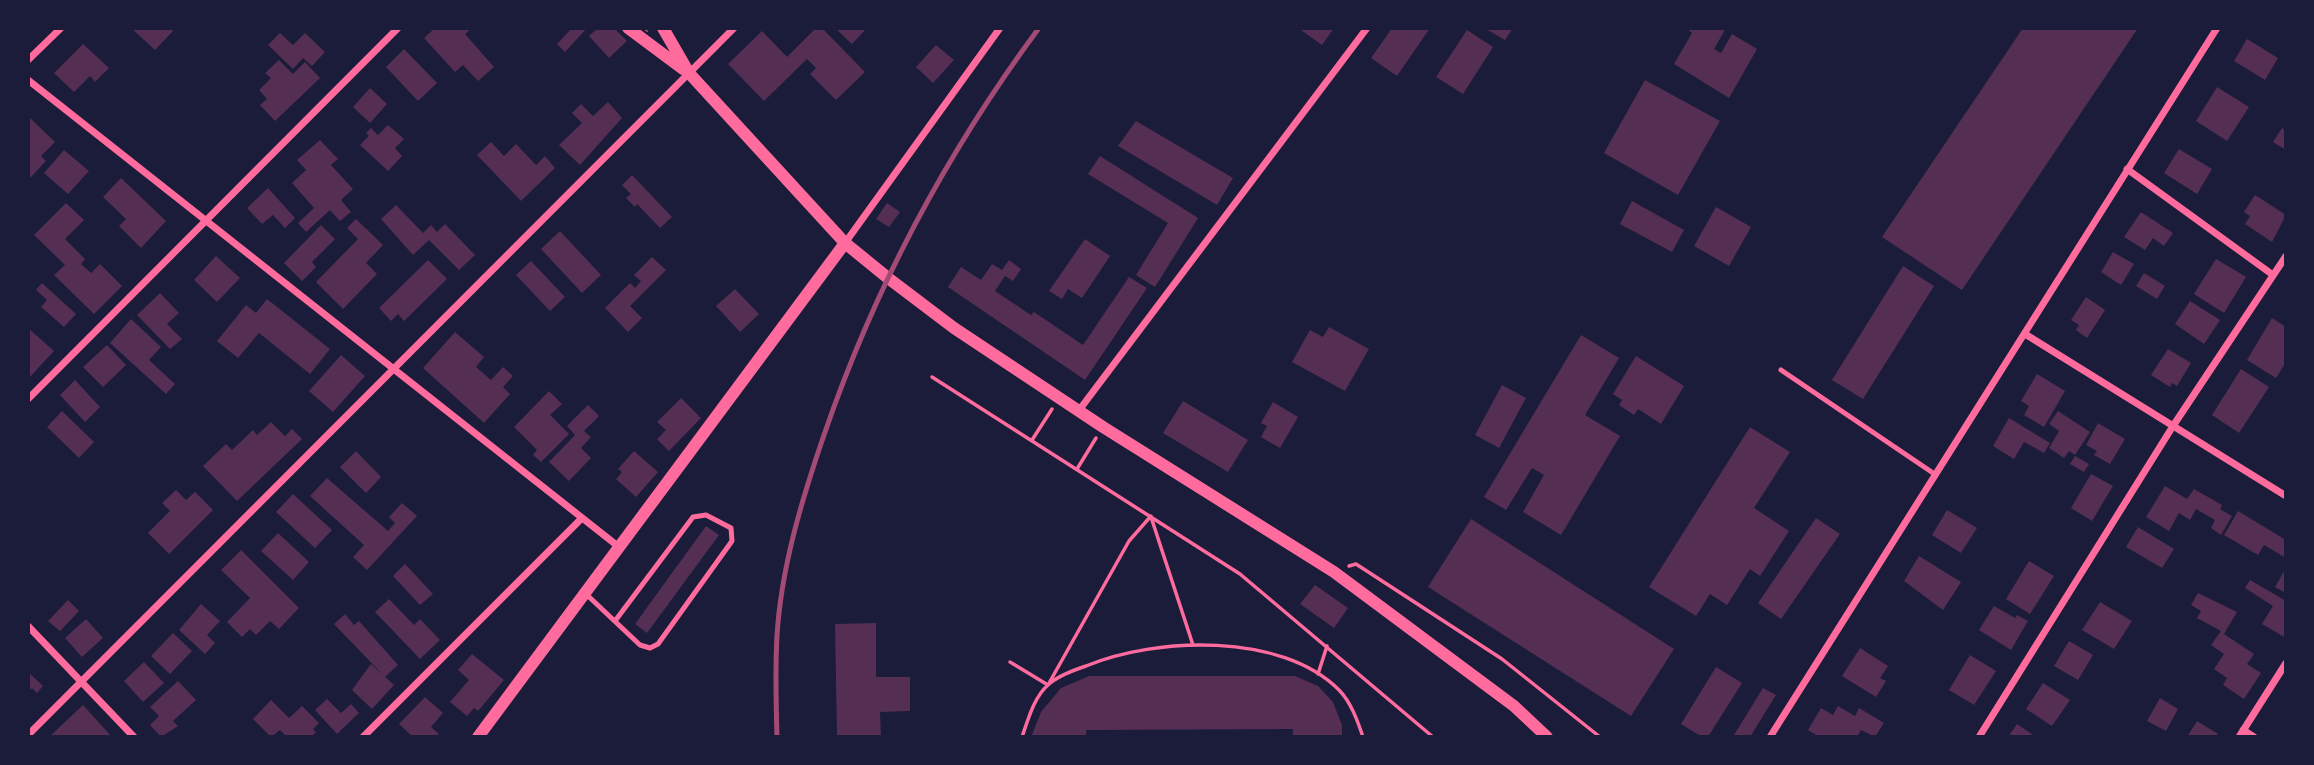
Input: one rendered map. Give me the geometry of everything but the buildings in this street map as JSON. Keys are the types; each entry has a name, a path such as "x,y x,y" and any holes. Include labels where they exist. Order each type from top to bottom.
{"street":[{"path":"28,60 61,28"},
{"path":"28,399 398,28"},
{"path":"628,28 689,73 845,243 888,278 954,328 1080,409 1103,427 1334,572 1514,706 1547,737"},
{"path":"663,28 689,73"},
{"path":"28,735 734,28"},
{"path":"478,737 845,243 1000,28"},
{"path":"1080,409 1367,28"},
{"path":"1771,737 2217,28"},
{"path":"28,80 204,222 619,547"},
{"path":"2127,170 2273,275"},
{"path":"1979,737 2173,426 2286,256"},
{"path":"2025,334 2286,496"},
{"path":"363,737 582,518"},
{"path":"28,626 134,737"},
{"path":"2254,737 2241,734 2286,663"}],"lane":[{"path":"1781,369 1936,475"},
{"path":"586,594 640,645 650,648 658,644 732,541 730,528 706,515 693,517 615,621"}],"path":[{"path":"932,377 1240,574 1433,737"},
{"path":"1032,440 1060,396"},
{"path":"1077,469 1103,427"},
{"path":"1151,516 1193,645"},
{"path":"1022,737 1035,703 1048,685 1129,541 1151,516"},
{"path":"1334,572 1356,564 1502,659 1600,737"},
{"path":"1048,685 1110,656 1151,647 1193,645 1258,651 1318,674 1340,691 1363,737"},
{"path":"1318,674 1327,646"},
{"path":"1010,662 1048,685"}],"tram line":[{"path":"644,28 647,31"}],"railway":[{"path":"777,737 776,648 779,610 794,534 824,435 866,327 916,223 974,123 1039,28"}]}
